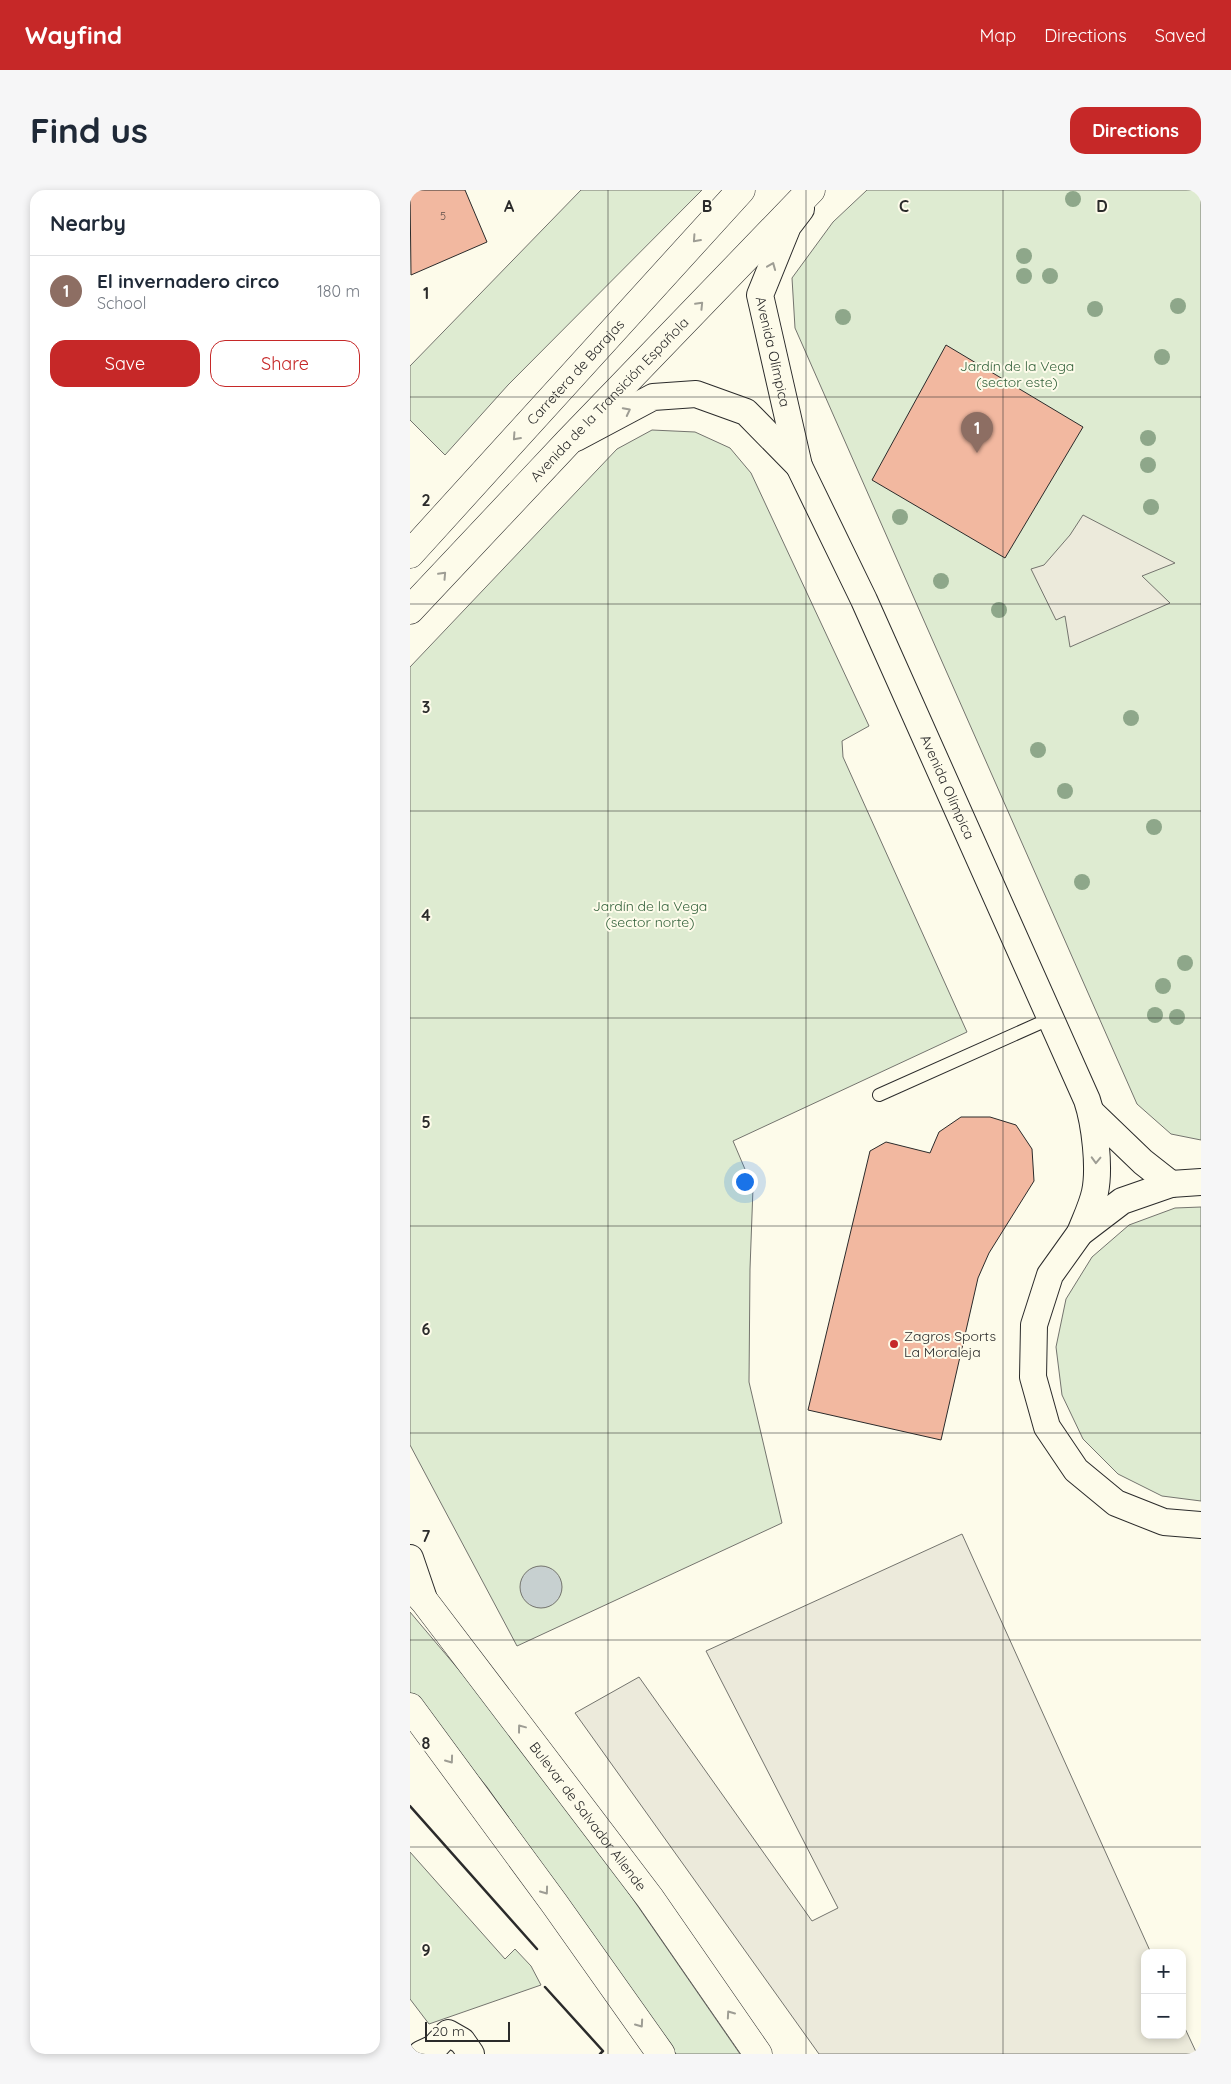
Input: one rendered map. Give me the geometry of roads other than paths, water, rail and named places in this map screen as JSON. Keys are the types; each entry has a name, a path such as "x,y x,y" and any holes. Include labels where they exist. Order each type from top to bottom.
{"main road":[{"name":"Carretera de Barajas","path":"410,554 741,190"},
{"name":"Avenida de la Transición Española","path":"410,610 568,442 811,190"},
{"name":"Bulevar de Salvador Allende","path":"418,1594 650,1898 758,2054"},
{"path":"410,1707 548,1895 661,2054"}],"street":[{"name":"Avenida Olímpica","path":"815,190 788,226 760,295 799,466 864,600 918,719 1091,1112 1096,1151 1095,1192 1080,1233"},
{"name":"Avenida Olímpica","path":"568,442 653,397 696,394 746,412 799,466"},
{"name":"Avenida Olímpica","path":"1091,1112 1142,1162 1171,1184"},
{"path":"1201,1182 1171,1184 1122,1201 1080,1233 1050,1275 1034,1325 1033,1377 1047,1427 1076,1470 1116,1503 1164,1522 1201,1526"},
{"path":"410,1558 418,1594"},
{"path":"421,2054 434,2048 448,2033 462,2041 471,2054"}],"lane":[{"path":"879,1095 1049,1019"}],"place":[{"name":"El invernadero circo","path":"977,453"},
{"name":"Zagros Sports La Moraleja","path":"894,1344"}],"park label":[{"name":"Jardín de la Vega (sector este)","path":"1017,374"},
{"name":"Jardín de la Vega (sector norte)","path":"650,914"}]}
